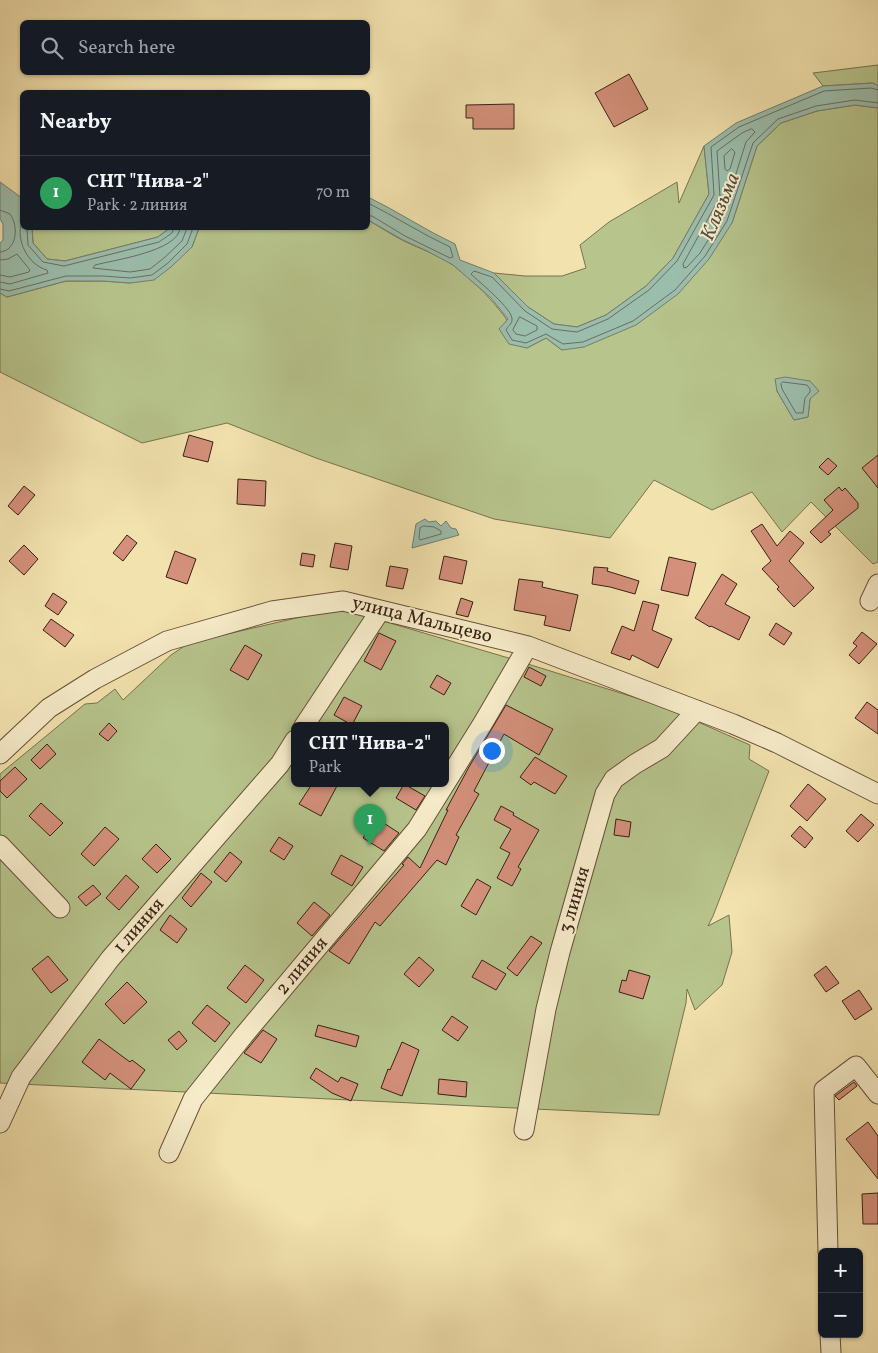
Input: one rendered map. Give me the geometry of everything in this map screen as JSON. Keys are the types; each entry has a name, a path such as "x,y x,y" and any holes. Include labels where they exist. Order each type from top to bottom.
{"street":[{"name":"улица Мальцево","path":"0,754 49,708 95,679 167,641 272,611 343,601 528,646 697,710 777,743 878,794"},
{"path":"307,722 380,611"},
{"name":"2 линия","path":"449,778 528,646"},
{"name":"3 линия","path":"524,1130 546,1008 605,794 614,779 662,748 697,710"},
{"name":"1 линия","path":"0,1123 21,1077 110,960 280,764 291,746"},
{"name":"2 линия","path":"169,1153 193,1100 250,1028 417,829 443,787"},
{"path":"0,845 60,908"},
{"path":"828,1248 824,1090 856,1066 878,1094"},
{"path":"830,1338 831,1353"}],"green space":[{"path":"878,65 878,86 873,83 823,86 813,73"},
{"path":"855,105 878,108 878,562 873,564 811,502 782,532 752,492 712,510 654,480 610,538 494,519 316,458 227,423 142,443 0,372 0,293 7,297 66,281 130,283 192,247 198,230 370,230 370,221 400,239 453,265 475,283 494,303 527,348 546,338 562,350 732,223 757,146 781,123 817,111","holes":["776,379 810,399 808,417 794,420 777,391"]},
{"path":"704,146 709,194 673,258 646,286 606,315 577,327 554,324 528,307 494,273 525,276 562,276 586,268 580,245 609,222 677,182 679,203"},
{"path":"32,230 167,230 158,237 65,261 47,259 33,243"},
{"path":"339,608 662,706 750,745 749,759 769,771 708,926 729,915 732,952 722,985 695,1010 687,989 686,1003 659,1115 0,1083 0,774 85,704 97,703 115,689 123,700 171,655 189,643"}],"water":[{"name":"Клязьма","path":"873,83 878,86 878,108 855,105 817,111 781,123 757,146 732,223 709,259 678,294 636,325 584,347 562,350 546,338 527,348 509,344 499,329 508,319 491,298 453,265 370,221 370,198 455,244 460,260 494,273 528,307 554,324 577,327 606,315 646,286 673,258 709,194 704,146 736,123 823,86"},
{"path":"0,182 20,197 20,230 32,230 33,243 47,259 65,261 158,237 167,230 198,230 192,247 154,280 130,283 66,281 7,297 0,293 0,243 3,240 3,224 0,219"},
{"path":"785,377 810,381 819,391 810,399 808,417 794,420 777,391 775,379"},
{"path":"425,519 429,522 436,521 441,526 446,521 451,528 456,529 459,535 412,548 416,524"}],"building":[{"path":"629,74 648,109 614,127 595,93"},
{"path":"514,104 514,129 473,129 473,118 466,118 466,105"},
{"path":"189,435 213,442 208,462 183,456"},
{"path":"878,455 878,488 862,468"},
{"path":"828,458 837,466 828,475 819,467"},
{"path":"238,479 266,481 265,506 237,504"},
{"path":"24,486 35,495 18,515 8,506"},
{"path":"839,487 842,491 845,488 858,503 858,508 828,532 831,534 821,543 810,532 833,510 824,500"},
{"path":"762,524 777,546 790,531 804,543 789,561 814,588 794,607 762,569 771,561 751,531"},
{"path":"127,535 137,543 123,561 113,553"},
{"path":"335,543 352,546 348,570 330,567"},
{"path":"24,545 38,559 24,575 9,561"},
{"path":"175,551 196,559 187,584 166,577"},
{"path":"302,553 315,555 313,567 300,565"},
{"path":"444,556 467,561 462,584 439,579"},
{"path":"669,557 696,563 688,596 661,590"},
{"path":"390,566 408,569 403,589 386,586"},
{"path":"594,567 608,568 607,571 639,581 635,594 592,584"},
{"path":"722,574 737,584 725,604 750,617 739,640 695,618"},
{"path":"519,579 543,582 542,587 578,595 570,631 544,625 546,616 514,610"},
{"path":"53,593 67,602 58,615 45,606"},
{"path":"461,598 473,602 468,617 456,614"},
{"path":"643,601 659,605 652,630 672,639 658,668 632,655 630,660 611,653 622,626 634,631"},
{"path":"51,619 74,635 65,647 43,630"},
{"path":"776,623 792,633 784,645 769,635"},
{"path":"862,632 877,644 859,664 849,655 857,646 853,643"},
{"path":"379,633 396,641 381,670 364,661"},
{"path":"245,645 262,655 248,680 230,670"},
{"path":"529,667 546,676 541,686 524,677"},
{"path":"437,675 451,683 444,695 430,687"},
{"path":"344,697 362,706 354,722 347,722 334,715"},
{"path":"867,702 878,710 878,734 855,718"},
{"path":"506,705 553,729 539,755 504,734 474,791 479,794 456,835 459,837 446,865 437,860 380,926 375,922 349,964 329,951 404,865 402,864 408,857 420,868 448,810 446,810"},
{"path":"109,723 117,731 108,741 99,734"},
{"path":"47,744 56,754 40,769 31,760"},
{"path":"535,757 567,776 555,794 534,782 531,785 520,777"},
{"path":"15,767 27,779 7,798 0,791 0,781"},
{"path":"808,784 826,799 807,821 790,806"},
{"path":"310,787 336,787 321,816 299,804"},
{"path":"402,787 409,787 425,796 416,810 396,798"},
{"path":"41,803 63,823 50,836 29,816"},
{"path":"501,806 539,830 518,867 521,869 512,886 497,878 510,853 500,848 511,829 494,820"},
{"path":"861,814 874,825 858,842 846,831"},
{"path":"376,818 399,833 384,851 363,838"},
{"path":"616,819 631,822 629,837 614,835"},
{"path":"800,826 813,838 805,848 791,836"},
{"path":"105,827 119,839 94,866 81,854"},
{"path":"279,837 293,846 284,860 270,851"},
{"path":"156,844 171,859 157,873 142,859"},
{"path":"230,852 242,862 226,882 214,872"},
{"path":"341,855 363,867 352,886 331,874"},
{"path":"201,873 212,882 191,907 182,898"},
{"path":"126,875 139,887 119,910 106,898"},
{"path":"477,879 491,887 476,915 461,906"},
{"path":"93,885 101,894 86,906 78,897"},
{"path":"314,902 330,915 312,936 297,923"},
{"path":"170,915 187,929 177,943 160,930"},
{"path":"531,936 542,943 517,976 507,968"},
{"path":"48,956 68,980 51,993 32,969"},
{"path":"419,957 434,970 419,987 404,974"},
{"path":"482,960 506,974 496,990 472,977"},
{"path":"245,965 264,980 246,1003 227,988"},
{"path":"826,966 839,983 826,992 814,975"},
{"path":"629,970 650,976 643,999 619,992 622,980 626,981"},
{"path":"127,982 147,1002 124,1024 105,1004"},
{"path":"859,990 872,1009 855,1020 842,1001"},
{"path":"207,1005 230,1023 215,1042 192,1023"},
{"path":"452,1016 468,1027 458,1041 442,1030"},
{"path":"318,1025 359,1036 356,1047 315,1036"},
{"path":"263,1030 277,1039 261,1063 244,1053"},
{"path":"179,1031 187,1041 177,1050 168,1040"},
{"path":"99,1039 130,1062 132,1060 145,1070 131,1089 110,1073 105,1080 82,1062"},
{"path":"402,1042 419,1050 402,1096 381,1088 388,1069 390,1070"},
{"path":"316,1068 338,1082 341,1077 358,1084 351,1101 332,1093 310,1078"},
{"path":"439,1079 467,1082 466,1097 438,1094"},
{"path":"854,1082 857,1086 839,1100 835,1096"},
{"path":"868,1122 878,1136 878,1179 846,1139"},
{"path":"878,1193 878,1224 863,1224 862,1194"}],"place":[{"name":"СНТ \"Нива-2\"","path":"370,845"}]}
